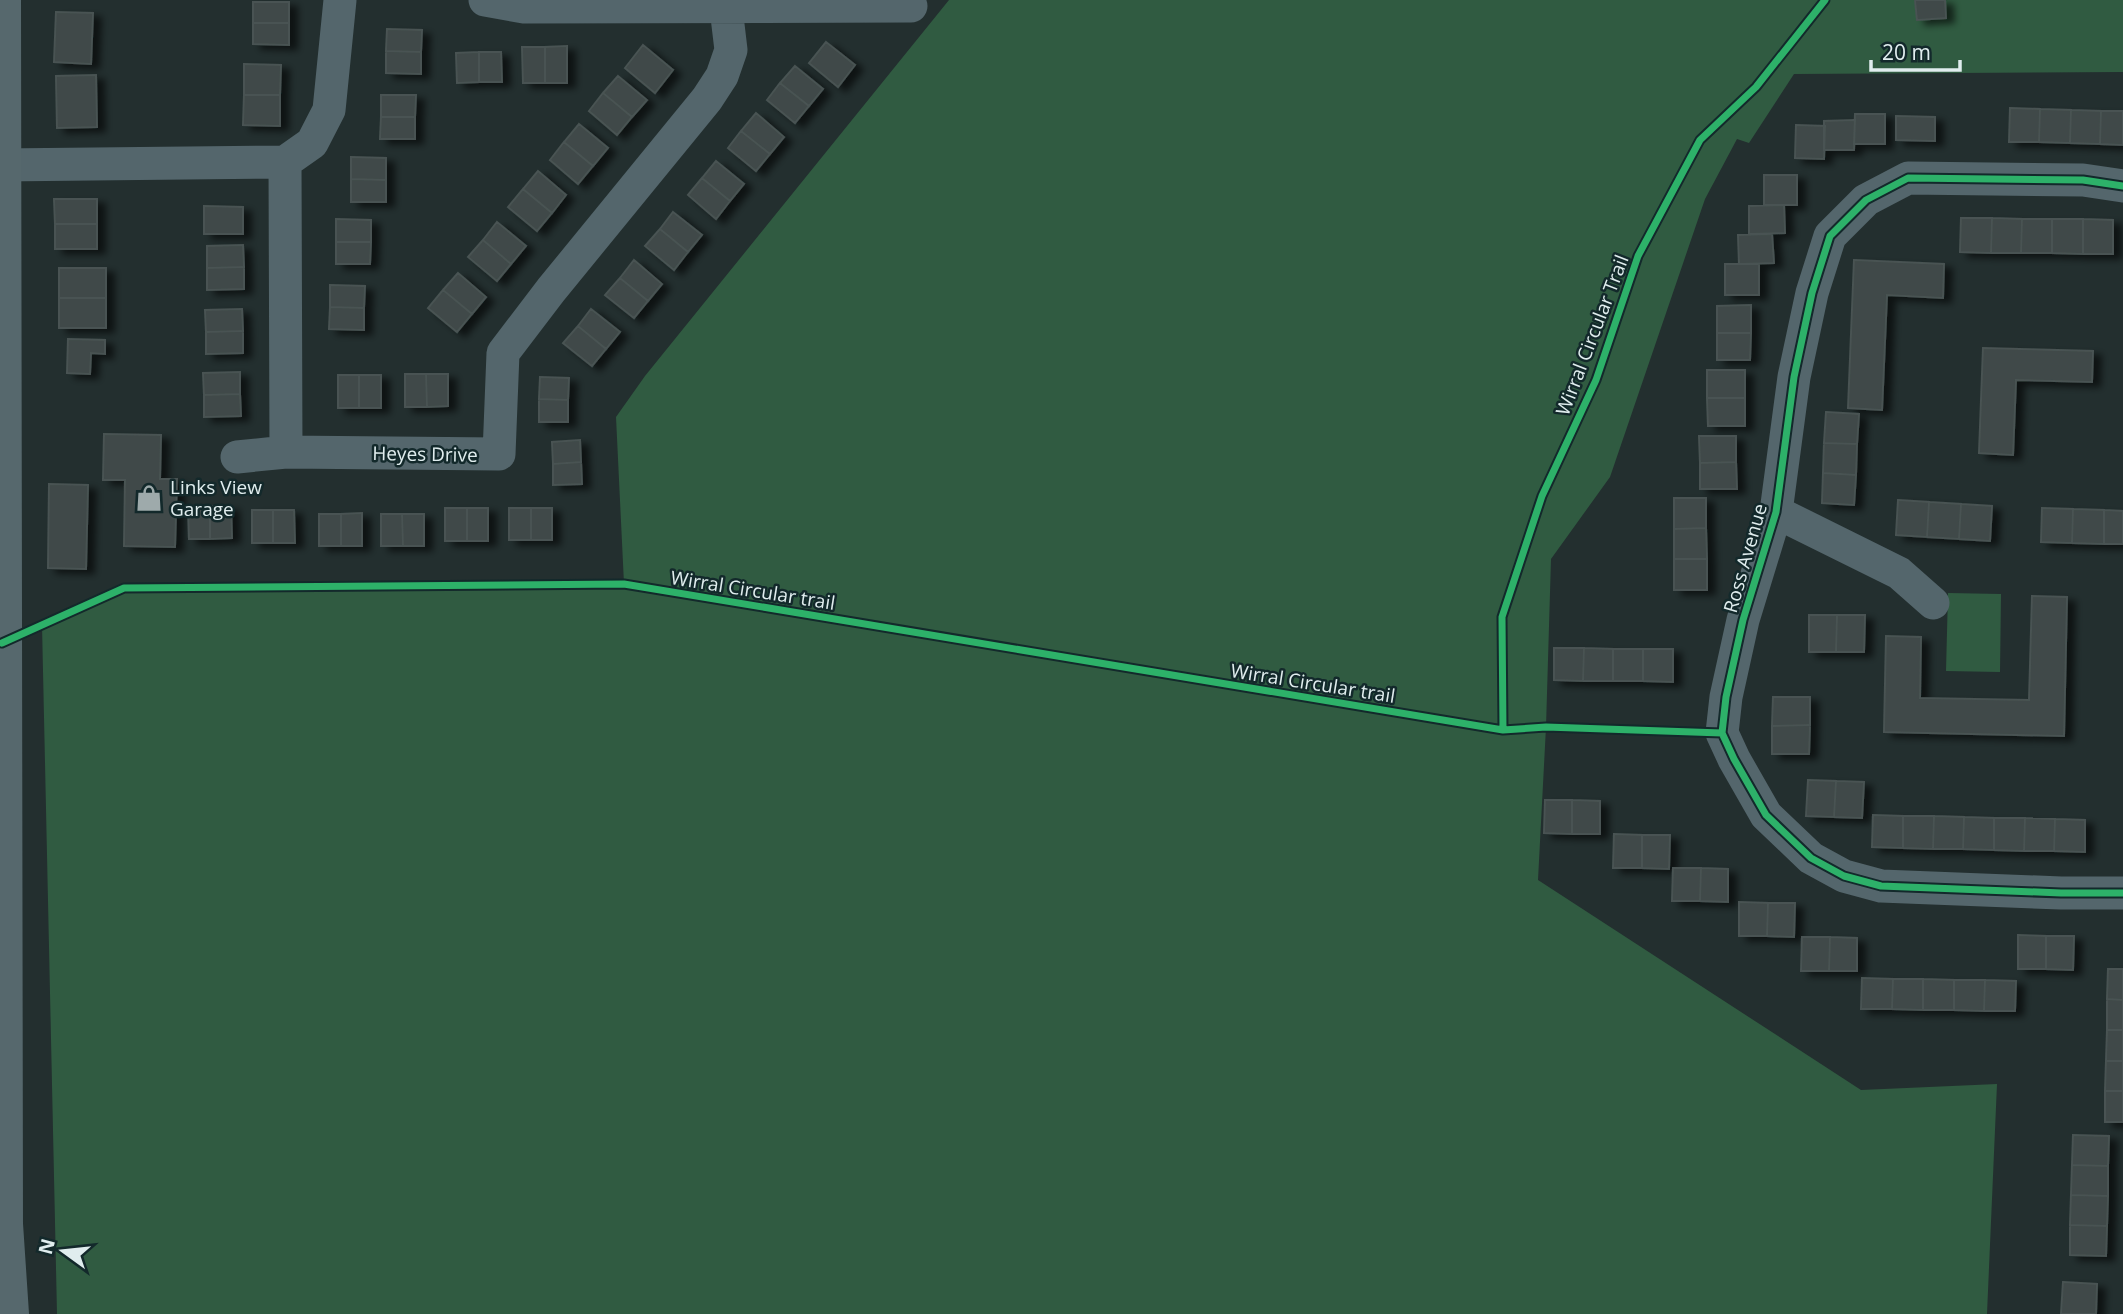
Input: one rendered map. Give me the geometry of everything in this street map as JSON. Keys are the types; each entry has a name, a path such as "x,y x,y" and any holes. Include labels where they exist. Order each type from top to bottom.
{"main road":[{"path":"2,0 4,1223 10,1314"}],"street":[{"path":"1,165 285,162 312,143 329,110 340,0"},
{"path":"485,0 524,7 911,6"},
{"name":"Heyes Drive","path":"286,453 499,454 503,353 551,289 707,99 722,76 731,50 726,8"},
{"path":"237,457 286,453 285,162"},
{"name":"Ross Avenue","path":"2123,186 2083,180 1908,178 1866,200 1830,236 1812,293 1794,377 1776,512 1743,620 1726,697 1723,733 1734,759 1766,815 1811,858 1844,876 1881,886 2123,893"},
{"path":"1776,512 1899,573 1933,603"}],"green space":[{"path":"949,0 2123,0 2123,72 1794,74 1749,143 1737,139 1705,199 1610,477 1551,559 1538,880 1861,1090 1997,1084 1987,1314 57,1314 42,625 124,588 624,584 616,417 645,376"},
{"path":"1948,593 2001,594 2000,672 1946,671"}],"building":[{"path":"1915,0 1945,0 1946,18 1917,20"},
{"path":"253,2 289,2 289,23 253,23"},
{"path":"56,12 93,13 91,64 54,62"},
{"path":"253,23 289,23 289,45 253,44"},
{"path":"387,29 422,30 421,52 386,51"},
{"path":"826,42 855,65 838,87 809,63"},
{"path":"643,45 673,70 655,93 625,68"},
{"path":"567,46 567,83 545,83 545,47"},
{"path":"522,47 545,47 545,83 523,83"},
{"path":"386,51 421,52 421,74 386,73"},
{"path":"479,52 501,52 502,82 479,82"},
{"path":"479,52 479,82 457,83 456,53"},
{"path":"244,64 281,65 280,95 244,95"},
{"path":"795,66 823,89 809,106 780,83"},
{"path":"96,75 97,127 57,128 56,76"},
{"path":"618,76 647,100 632,117 603,93"},
{"path":"780,83 809,106 795,123 767,100"},
{"path":"603,93 632,117 617,135 589,111"},
{"path":"244,95 280,95 280,126 243,125"},
{"path":"381,95 416,95 415,117 381,117"},
{"path":"2010,108 2040,109 2039,142 2009,142"},
{"path":"2040,109 2071,110 2070,143 2039,142"},
{"path":"2071,110 2101,111 2100,144 2070,143"},
{"path":"2101,111 2123,111 2123,145 2100,144"},
{"path":"756,113 784,137 770,154 741,131"},
{"path":"1855,114 1885,114 1885,144 1854,144"},
{"path":"1896,116 1935,117 1935,141 1896,140"},
{"path":"381,117 415,117 415,139 380,139"},
{"path":"1855,120 1854,150 1824,150 1824,121"},
{"path":"579,124 608,148 593,166 564,142"},
{"path":"1796,125 1825,126 1824,159 1795,158"},
{"path":"741,131 770,154 756,171 728,148"},
{"path":"564,142 593,166 578,184 550,160"},
{"path":"351,157 386,158 386,180 351,179"},
{"path":"716,161 744,184 730,201 702,178"},
{"path":"538,171 566,195 552,213 523,189"},
{"path":"1764,175 1797,175 1797,205 1764,205"},
{"path":"702,178 730,201 716,219 688,195"},
{"path":"351,179 386,180 386,202 351,202"},
{"path":"523,189 552,213 537,231 508,207"},
{"path":"54,199 97,199 97,224 55,224"},
{"path":"1784,205 1785,233 1749,234 1749,206"},
{"path":"204,206 243,207 243,234 204,234"},
{"path":"673,212 702,235 688,252 660,229"},
{"path":"1961,218 1992,218 1991,253 1960,252"},
{"path":"1992,218 2022,219 2021,253 1991,253"},
{"path":"336,219 371,220 371,242 336,242"},
{"path":"2022,219 2052,219 2052,253 2021,253"},
{"path":"2052,219 2083,219 2083,254 2052,253"},
{"path":"2083,219 2113,220 2113,254 2083,254"},
{"path":"497,222 526,246 511,264 483,240"},
{"path":"55,224 97,224 97,249 55,249"},
{"path":"660,229 688,252 674,270 645,246"},
{"path":"1772,234 1774,263 1739,264 1738,235"},
{"path":"483,240 511,264 497,281 468,257"},
{"path":"336,242 371,242 370,264 336,264"},
{"path":"243,245 244,267 207,268 207,246"},
{"path":"634,260 662,284 648,301 620,278"},
{"path":"1854,260 1944,264 1943,298 1887,295 1882,410 1848,408"},
{"path":"1725,264 1759,264 1759,295 1725,295"},
{"path":"244,267 244,289 207,290 207,268"},
{"path":"59,268 106,268 106,298 59,298"},
{"path":"458,273 486,297 472,314 443,290"},
{"path":"620,278 648,301 634,318 605,295"},
{"path":"330,285 365,286 364,308 330,307"},
{"path":"443,290 472,314 457,332 428,308"},
{"path":"59,298 106,298 106,328 59,328"},
{"path":"1751,305 1751,333 1717,333 1717,306"},
{"path":"330,307 364,308 364,330 329,329"},
{"path":"242,309 243,331 206,332 205,310"},
{"path":"591,309 620,332 606,349 578,326"},
{"path":"578,326 606,349 592,366 563,343"},
{"path":"243,331 243,353 206,354 206,332"},
{"path":"1717,333 1751,333 1750,360 1717,360"},
{"path":"68,339 105,340 105,354 91,353 90,374 67,373"},
{"path":"1983,348 2093,351 2092,382 2016,380 2013,455 1979,453"},
{"path":"1707,370 1745,370 1745,398 1707,398"},
{"path":"240,372 240,394 204,395 203,373"},
{"path":"405,374 426,374 427,407 405,407"},
{"path":"426,374 448,374 448,406 427,407"},
{"path":"338,375 359,375 359,408 338,408"},
{"path":"359,375 381,375 381,408 359,408"},
{"path":"540,377 569,378 568,400 539,399"},
{"path":"240,394 241,416 204,417 204,395"},
{"path":"1707,398 1745,398 1745,426 1708,426"},
{"path":"539,399 568,400 568,422 539,422"},
{"path":"1826,412 1859,414 1857,444 1824,443"},
{"path":"104,434 161,435 160,479 177,479 175,547 124,546 125,480 103,480"},
{"path":"1699,436 1736,436 1736,462 1700,463"},
{"path":"580,440 581,462 553,464 552,442"},
{"path":"1824,443 1857,444 1856,475 1823,473"},
{"path":"581,462 582,484 553,485 553,464"},
{"path":"1736,462 1737,489 1700,489 1700,463"},
{"path":"1823,473 1856,475 1854,505 1822,503"},
{"path":"49,484 88,485 86,569 48,568"},
{"path":"1674,498 1706,498 1706,528 1674,529"},
{"path":"1898,500 1929,502 1927,537 1896,535"},
{"path":"1929,502 1961,504 1959,539 1927,537"},
{"path":"1961,504 1992,506 1990,541 1959,539"},
{"path":"188,506 210,506 210,539 189,539"},
{"path":"210,506 231,506 232,538 210,539"},
{"path":"445,508 467,508 467,541 445,541"},
{"path":"467,508 488,508 488,541 467,541"},
{"path":"509,508 531,508 531,540 509,540"},
{"path":"531,508 552,508 552,540 531,540"},
{"path":"2042,508 2073,509 2072,543 2041,542"},
{"path":"2073,509 2104,510 2104,544 2072,543"},
{"path":"252,510 273,510 273,543 252,543"},
{"path":"273,510 294,510 295,543 273,543"},
{"path":"2104,510 2123,511 2123,544 2104,544"},
{"path":"362,513 362,546 341,546 341,514"},
{"path":"319,514 341,514 341,546 319,546"},
{"path":"381,514 402,514 403,546 381,546"},
{"path":"402,514 424,514 424,546 403,546"},
{"path":"1706,528 1707,559 1674,559 1674,529"},
{"path":"1674,559 1707,559 1707,590 1674,590"},
{"path":"2032,596 2067,597 2064,736 1884,732 1886,636 1921,637 1920,698 2029,700"},
{"path":"1809,615 1837,615 1836,652 1809,652"},
{"path":"1837,615 1865,615 1864,652 1836,652"},
{"path":"1554,648 1584,648 1583,681 1554,680"},
{"path":"1584,648 1613,649 1613,681 1583,681"},
{"path":"1613,649 1643,649 1643,681 1613,681"},
{"path":"1643,649 1673,649 1673,682 1643,681"},
{"path":"1773,697 1810,697 1810,725 1772,726"},
{"path":"1810,725 1809,754 1772,754 1772,726"},
{"path":"1808,780 1836,781 1834,817 1806,816"},
{"path":"1836,781 1864,782 1862,818 1834,817"},
{"path":"1545,800 1572,800 1572,834 1544,833"},
{"path":"1572,800 1600,801 1600,834 1572,834"},
{"path":"1873,815 1903,816 1903,848 1872,847"},
{"path":"1903,816 1934,816 1933,849 1903,848"},
{"path":"1934,816 1964,817 1963,849 1933,849"},
{"path":"1964,817 1994,818 1994,850 1963,849"},
{"path":"1994,818 2025,818 2024,851 1994,850"},
{"path":"2025,818 2055,819 2054,851 2024,851"},
{"path":"2055,819 2085,820 2085,852 2054,851"},
{"path":"1614,834 1642,835 1642,868 1613,868"},
{"path":"1642,835 1670,835 1669,869 1642,868"},
{"path":"1673,868 1701,868 1700,901 1672,901"},
{"path":"1701,868 1728,869 1728,902 1700,901"},
{"path":"1739,902 1768,903 1767,936 1739,936"},
{"path":"1768,903 1795,903 1794,937 1767,936"},
{"path":"2018,935 2046,936 2046,969 2018,969"},
{"path":"2046,936 2074,936 2073,970 2046,969"},
{"path":"1802,937 1830,937 1829,971 1801,971"},
{"path":"1830,937 1857,938 1857,971 1829,971"},
{"path":"2108,969 2123,969 2123,1000 2107,999"},
{"path":"1862,978 1893,979 1892,1009 1861,1009"},
{"path":"1893,979 1923,979 1923,1010 1892,1009"},
{"path":"1923,979 1954,980 1954,1010 1923,1010"},
{"path":"1954,980 1985,980 1984,1011 1954,1010"},
{"path":"1985,980 2016,981 2015,1011 1984,1011"},
{"path":"2107,999 2123,1000 2123,1030 2107,1030"},
{"path":"2107,1030 2123,1030 2123,1061 2106,1061"},
{"path":"2106,1061 2123,1061 2123,1091 2105,1091"},
{"path":"2105,1091 2123,1091 2123,1122 2105,1122"},
{"path":"2073,1135 2109,1136 2108,1166 2072,1165"},
{"path":"2072,1165 2108,1166 2108,1196 2071,1195"},
{"path":"2071,1195 2108,1196 2107,1226 2070,1225"},
{"path":"2070,1225 2107,1226 2106,1256 2070,1255"},
{"path":"2063,1282 2097,1284 2096,1314 2061,1314"}],"cycle path":[{"name":"Wirral Circular Trail","path":"1503,730 1502,617 1542,496 1596,380 1638,256 1700,140 1756,87 1825,0"},
{"path":"2123,186 2083,180 1908,178 1866,200 1830,236 1812,293 1794,377 1776,512 1743,620 1726,697 1722,733 1766,815 1811,858 1844,876 1881,886 2123,893"},
{"name":"Wirral Circular trail","path":"2,643 124,588 624,584 1503,730 1546,727 1722,733"}],"place":[{"name":"Links View Garage","path":"149,498"}]}
